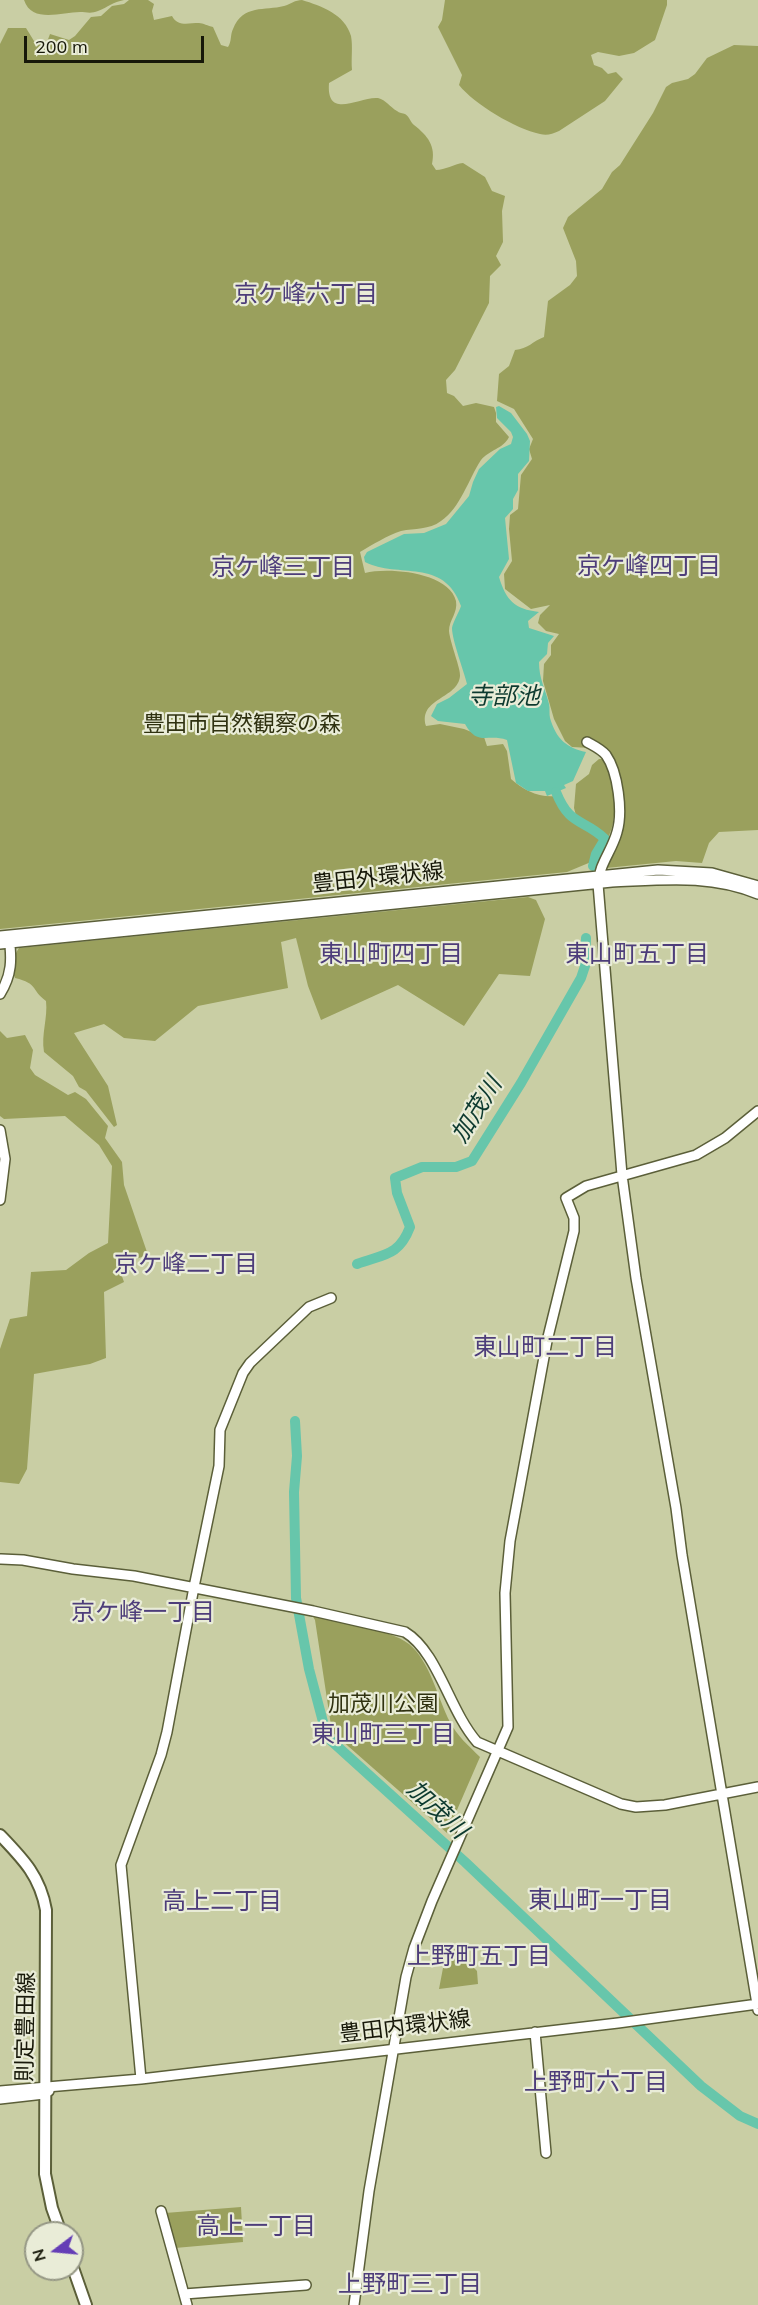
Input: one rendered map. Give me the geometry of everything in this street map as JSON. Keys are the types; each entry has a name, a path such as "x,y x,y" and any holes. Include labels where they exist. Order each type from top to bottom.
{"main road":[{"name":"則定豊田線","path":"0,1835 34,1874 43,1895 47,1953 45,2174 57,2221"},
{"path":"78,2281 86,2305"}],"street":[{"path":"587,742 599,749 612,767 620,813 617,832 598,880 622,1175 641,1312 676,1508 682,1556 758,2006"},
{"name":"豊田外環状線","path":"5,940 598,880 658,870 691,870 733,878 758,886"},
{"name":"豊田外環状線","path":"598,880 691,879 730,885 758,894"},
{"path":"0,994 10,972 5,940"},
{"path":"354,2305 369,2191 406,1977 432,1900 508,1727 506,1574 547,1341 574,1231 574,1218 566,1198 586,1186 696,1155 725,1138 758,1111"},
{"path":"0,1130 5,1159 0,1200"},
{"path":"141,2079 121,1865 161,1755 219,1466 220,1430 243,1373 257,1356 309,1307 331,1298"},
{"path":"1,1559 23,1560 194,1587 393,1628 414,1638 429,1656 467,1732 483,1746 630,1806 665,1805 758,1787"},
{"name":"豊田内環状線","path":"0,2099 57,2087 758,2006"},
{"path":"535,2032 546,2152"},
{"name":"豊田内環状線","path":"0,2091 44,2090"},
{"path":"160,2211 187,2305"},
{"path":"184,2294 306,2285"}],"green space":[{"path":"24,0 124,0 93,12 48,15 34,12"},
{"name":"豊田市自然観察の森","path":"129,0 148,0 154,4 152,11 154,20 172,16 180,23 201,23 213,27 221,45 228,47 237,21 249,12 284,6 302,0 324,8 343,22 352,40 352,70 329,83 333,101 346,104 371,98 383,100 398,112 406,115 427,137 433,152 432,164 436,170 463,163 485,177 492,191 505,196 502,211 503,242 496,256 501,265 490,276 489,303 455,370 446,380 447,393 454,396 463,406 476,403 494,407 496,422 509,437 481,460 459,501 441,521 427,527 401,531 360,552 365,573 402,572 430,578 451,591 456,601 456,609 449,631 460,676 453,690 428,710 425,717 426,726 440,724 464,729 484,737 487,746 503,744 507,751 511,779 532,792 543,796 556,796 570,820 602,840 591,862 567,872 0,929 0,44 8,28 26,28 34,41 40,44 47,42 50,34 69,40 91,17 101,16 112,6 124,4"},
{"path":"445,0 667,0 667,5 655,40 634,53 619,56 598,52 591,55 594,65 602,68 608,74 616,72 623,79 605,101 559,131 545,135 519,127 496,115 459,85 462,75 438,27 442,20"},
{"path":"734,45 758,46 758,830 719,832 709,843 702,863 676,861 606,868 619,835 619,775 608,749 572,747 565,741 554,719 543,681 544,664 551,655 551,645 559,634 546,631 538,623 540,615 550,605 531,609 505,589 504,574 512,561 510,515 518,509 521,475 532,459 529,449 533,439 514,409 497,401 499,374 509,366 515,350 544,337 548,301 570,285 577,276 576,261 563,228 568,217 602,189 653,113 666,87 688,79 695,74 707,58"},
{"path":"599,759 604,759 614,798 614,819 608,838 577,819 574,808 576,784 589,774 592,765"},
{"path":"528,897 536,900 545,919 530,976 499,974 464,1026 398,985 321,1020 308,986 296,938 281,942 288,988 198,1006 155,1041 124,1038 104,1024 74,1033 108,1086 117,1125 114,1127 86,1091 79,1087 73,1076 44,1052 46,1001 31,985 15,978 13,971 14,959 19,948"},
{"path":"0,1031 7,1038 25,1035 33,1050 30,1068 35,1075 68,1095 75,1092 86,1099 108,1126 105,1138 122,1162 124,1185 148,1255 118,1265 124,1282 104,1292 106,1358 90,1364 34,1374 27,1469 19,1484 0,1482 0,1349 10,1319 27,1316 31,1272 66,1270 89,1253 108,1243 112,1166 99,1145 65,1116 4,1119 0,1116"},
{"name":"加茂川公園","path":"312,1615 389,1634 409,1644 423,1660 453,1727 480,1757 447,1833 332,1732 315,1620"},
{"path":"453,1947 477,1971 478,1984 439,1989 443,1968"},
{"path":"241,2207 243,2242 175,2248 165,2213"}],"water":[{"name":"寺部池","path":"499,406 511,413 530,441 529,461 518,474 518,490 513,499 513,509 505,518 509,559 499,577 512,602 530,611 539,612 528,621 529,628 554,636 548,643 547,654 539,662 550,718 555,732 563,741 573,748 586,752 573,781 564,785 566,788 547,796 545,791 528,791 516,783 507,740 479,737 474,735 465,724 438,721 431,716 437,704 467,684 452,628 461,606 453,591 443,581 432,575 378,567 365,562 364,557 367,552 404,534 424,533 446,524 469,496 479,469 500,449 511,444 513,437 511,432 497,418 496,407"}],"waterway":[{"name":"加茂川","path":"556,792 566,811 572,817 605,839 596,854 593,866"},
{"name":"加茂川","path":"357,1264 390,1253 406,1237 410,1227 397,1193 395,1178 422,1167 456,1167 472,1161 521,1083 581,978 585,966 586,938"},
{"name":"加茂川","path":"295,1421 297,1456 294,1492 296,1598 309,1669 327,1737 465,1862 701,2086 740,2116 758,2124"}],"district":[{"name":"京ケ峰六丁目","path":"306,295"},
{"name":"京ケ峰四丁目","path":"649,567"},
{"name":"京ケ峰三丁目","path":"283,568"},
{"name":"東山町四丁目","path":"391,955"},
{"name":"東山町五丁目","path":"637,955"},
{"name":"京ケ峰二丁目","path":"186,1265"},
{"name":"東山町二丁目","path":"545,1348"},
{"name":"京ケ峰一丁目","path":"143,1613"},
{"name":"東山町三丁目","path":"383,1735"},
{"name":"東山町一丁目","path":"600,1901"},
{"name":"高上二丁目","path":"222,1902"},
{"name":"上野町五丁目","path":"479,1957"},
{"name":"上野町六丁目","path":"596,2083"},
{"name":"高上一丁目","path":"256,2227"},
{"name":"上野町三丁目","path":"410,2285"}]}
